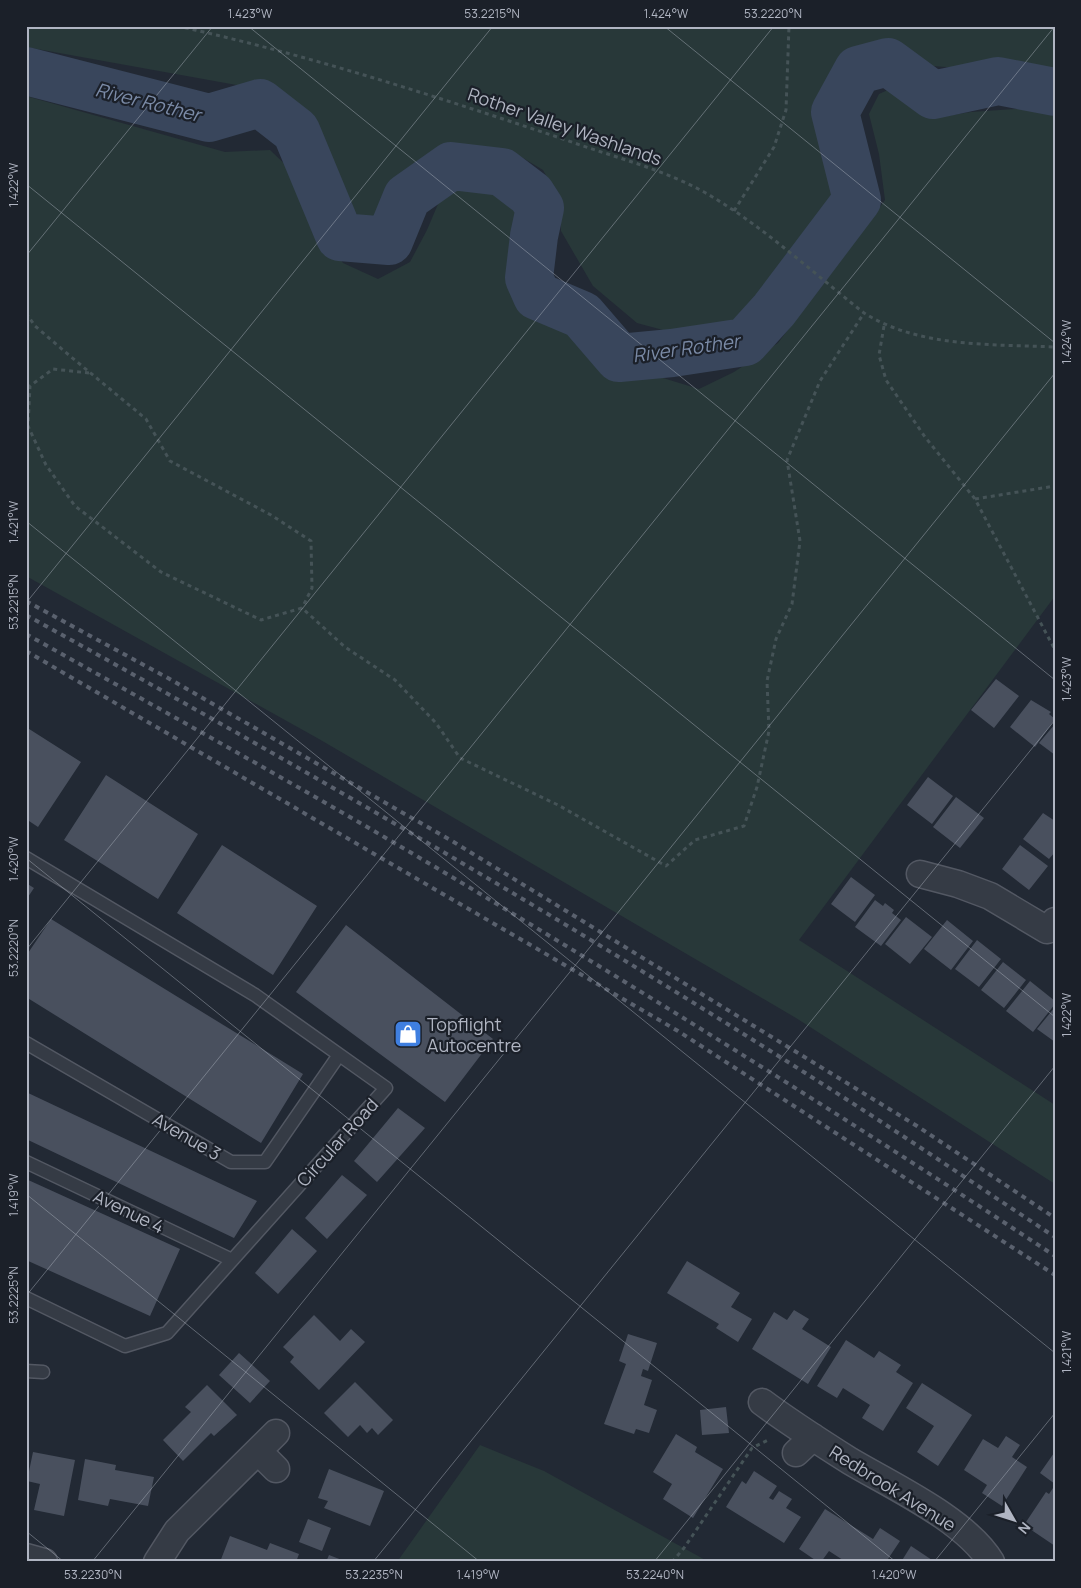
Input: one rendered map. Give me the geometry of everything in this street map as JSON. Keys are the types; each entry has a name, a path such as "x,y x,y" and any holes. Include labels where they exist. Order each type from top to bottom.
{"street":[{"path":"920,874 958,884 990,896 1047,930 1055,921"},
{"name":"Redbrook Avenue","path":"762,1402 801,1439 942,1515 983,1548 991,1562"},
{"path":"157,1562 177,1531 276,1433"},
{"path":"258,1451 276,1469"},
{"path":"26,1557 44,1562"}],"lane":[{"name":"Circular Road","path":"26,858 255,995 386,1088 167,1333 125,1346 26,1298"},
{"name":"Avenue 3","path":"26,1043 231,1162 264,1162 339,1055"},
{"name":"Avenue 4","path":"26,1162 232,1260"},
{"path":"26,1371 43,1372"}],"path":[{"name":"Rother Valley Washlands","path":"177,26 246,41 498,116 567,141 637,162 703,192 734,211 864,313 884,326 920,336 970,343 1055,346"},
{"path":"734,211 774,147 786,110 789,26"},
{"path":"26,313 35,326 146,419 170,461 271,515 311,541 312,588 302,608 262,620 161,572 75,506 46,465 28,426 30,386 53,370 89,373"},
{"path":"302,608 346,647 395,680 436,723 460,758 558,805 666,866 695,840 744,826 758,786 769,732 767,681 776,639 792,604 800,541 787,460 820,381 864,313"},
{"path":"884,326 879,355 886,380 925,437 975,499 1055,650"},
{"path":"975,499 1055,486"},
{"path":"672,1562 684,1548 752,1448 801,1439"}],"shaded area":[{"path":"26,26 1055,26 1055,78 1001,67 959,68 906,64 895,50 867,44 829,106 845,193 783,273 737,326 689,337 637,323 593,286 561,231 561,203 543,170 518,155 447,152 403,185 385,220 378,224 356,214 347,200 339,173 323,144 281,93 26,47"},
{"path":"894,87 913,100 932,118 971,112 1028,108 1055,114 1055,596 799,940 1055,1105 1055,1184 796,1018 319,739 26,576 26,96 225,152 270,150 293,172 321,231 343,263 378,279 410,262 427,230 441,197 460,183 497,194 517,212 523,249 514,280 592,341 614,363 699,389 734,372 778,343 885,200 879,154 869,114 879,94"},
{"path":"480,1445 544,1471 709,1562 397,1562"}],"building":[{"path":"996,679 1019,696 994,728 971,710"},
{"path":"1031,700 1051,712 1049,714 1055,719 1035,747 1010,727"},
{"path":"1055,724 1055,755 1039,743"},
{"path":"26,727 81,762 38,827 26,819"},
{"path":"106,775 198,834 158,899 64,840"},
{"path":"928,777 953,796 932,824 907,805"},
{"path":"956,797 984,818 960,848 933,827"},
{"path":"1043,813 1055,821 1055,852 1049,859 1023,839"},
{"path":"222,845 317,906 273,975 177,913"},
{"path":"1020,845 1048,866 1029,890 1002,869"},
{"path":"851,877 875,895 855,922 831,904"},
{"path":"26,883 34,888 26,900"},
{"path":"875,900 883,906 885,903 894,910 892,913 901,920 881,946 855,927"},
{"path":"906,917 932,937 910,964 885,944"},
{"path":"51,919 303,1074 261,1143 26,997 26,956"},
{"path":"947,920 973,941 951,970 924,949"},
{"path":"346,925 493,1039 445,1102 296,992"},
{"path":"977,940 1001,959 979,987 955,969"},
{"path":"1003,962 1026,980 1004,1008 981,990"},
{"path":"1030,981 1055,1001 1055,1004 1033,1032 1006,1011"},
{"path":"1055,1007 1055,1042 1037,1029"},
{"path":"26,1092 257,1201 234,1238 26,1139"},
{"path":"398,1108 425,1128 377,1182 354,1161"},
{"path":"342,1175 367,1195 327,1239 305,1218"},
{"path":"26,1179 180,1249 150,1316 26,1260"},
{"path":"292,1229 317,1251 278,1294 255,1273"},
{"path":"687,1261 740,1293 731,1307 752,1319 738,1342 716,1328 719,1324 667,1293"},
{"path":"794,1310 809,1319 802,1329 831,1347 808,1384 752,1349 774,1312 787,1320"},
{"path":"314,1315 340,1341 351,1329 365,1342 319,1390 290,1362 294,1357 283,1347"},
{"path":"628,1334 657,1343 648,1371 643,1369 641,1376 652,1380 644,1405 657,1410 649,1433 636,1429 634,1434 604,1424 626,1364 619,1361"},
{"path":"846,1340 874,1358 879,1351 901,1365 896,1372 913,1383 883,1431 862,1418 870,1405 843,1388 837,1398 817,1386"},
{"path":"239,1353 270,1381 250,1403 219,1375"},
{"path":"355,1382 393,1420 378,1435 372,1428 367,1433 360,1425 348,1437 324,1413"},
{"path":"922,1383 972,1415 938,1466 917,1452 934,1426 906,1408"},
{"path":"207,1385 237,1415 214,1436 211,1433 183,1461 163,1440 191,1412 185,1407"},
{"path":"726,1407 729,1433 702,1435 700,1410"},
{"path":"676,1434 697,1447 695,1452 723,1469 693,1518 663,1499 672,1484 653,1472"},
{"path":"1006,1436 1020,1445 1012,1457 1027,1467 1002,1506 982,1493 987,1485 964,1470 983,1439 998,1448"},
{"path":"33,1452 75,1460 64,1516 34,1510 40,1484 27,1481"},
{"path":"1055,1454 1055,1484 1040,1473"},
{"path":"85,1459 116,1465 115,1470 154,1477 148,1506 110,1499 108,1506 78,1500"},
{"path":"329,1469 384,1491 370,1526 324,1508 328,1501 318,1498"},
{"path":"754,1471 777,1486 769,1498 773,1500 779,1491 792,1499 786,1508 801,1517 784,1543 726,1507 742,1481 746,1484"},
{"path":"1055,1485 1055,1546 1024,1525 1046,1492 1049,1494"},
{"path":"825,1509 873,1539 880,1528 900,1541 886,1562 846,1562 829,1551 821,1562 818,1562 799,1549"},
{"path":"308,1519 331,1528 322,1551 299,1542"},
{"path":"230,1536 267,1550 270,1543 299,1554 296,1562 220,1562"},
{"path":"911,1546 935,1562 901,1562"},
{"path":"329,1555 347,1562 326,1562"}],"waterway":[{"name":"River Rother","path":"26,71 209,118 260,103 296,131 340,237 389,241 407,197 451,166 502,172 531,194 540,208 534,236 529,278 537,296 582,315 619,358 672,353 745,342 774,310 857,200 835,112 858,70 888,62 933,95 998,81 1055,92"}],"railway":[{"path":"26,601 166,677 452,841 917,1126 1055,1218"},
{"path":"26,615 344,794 554,918 761,1045 1055,1237"},
{"path":"26,634 303,790 541,931 836,1114 1055,1256"},
{"path":"26,651 678,1031 1055,1275"}],"place":[{"name":"Topflight Autocentre","path":"408,1034"}]}
